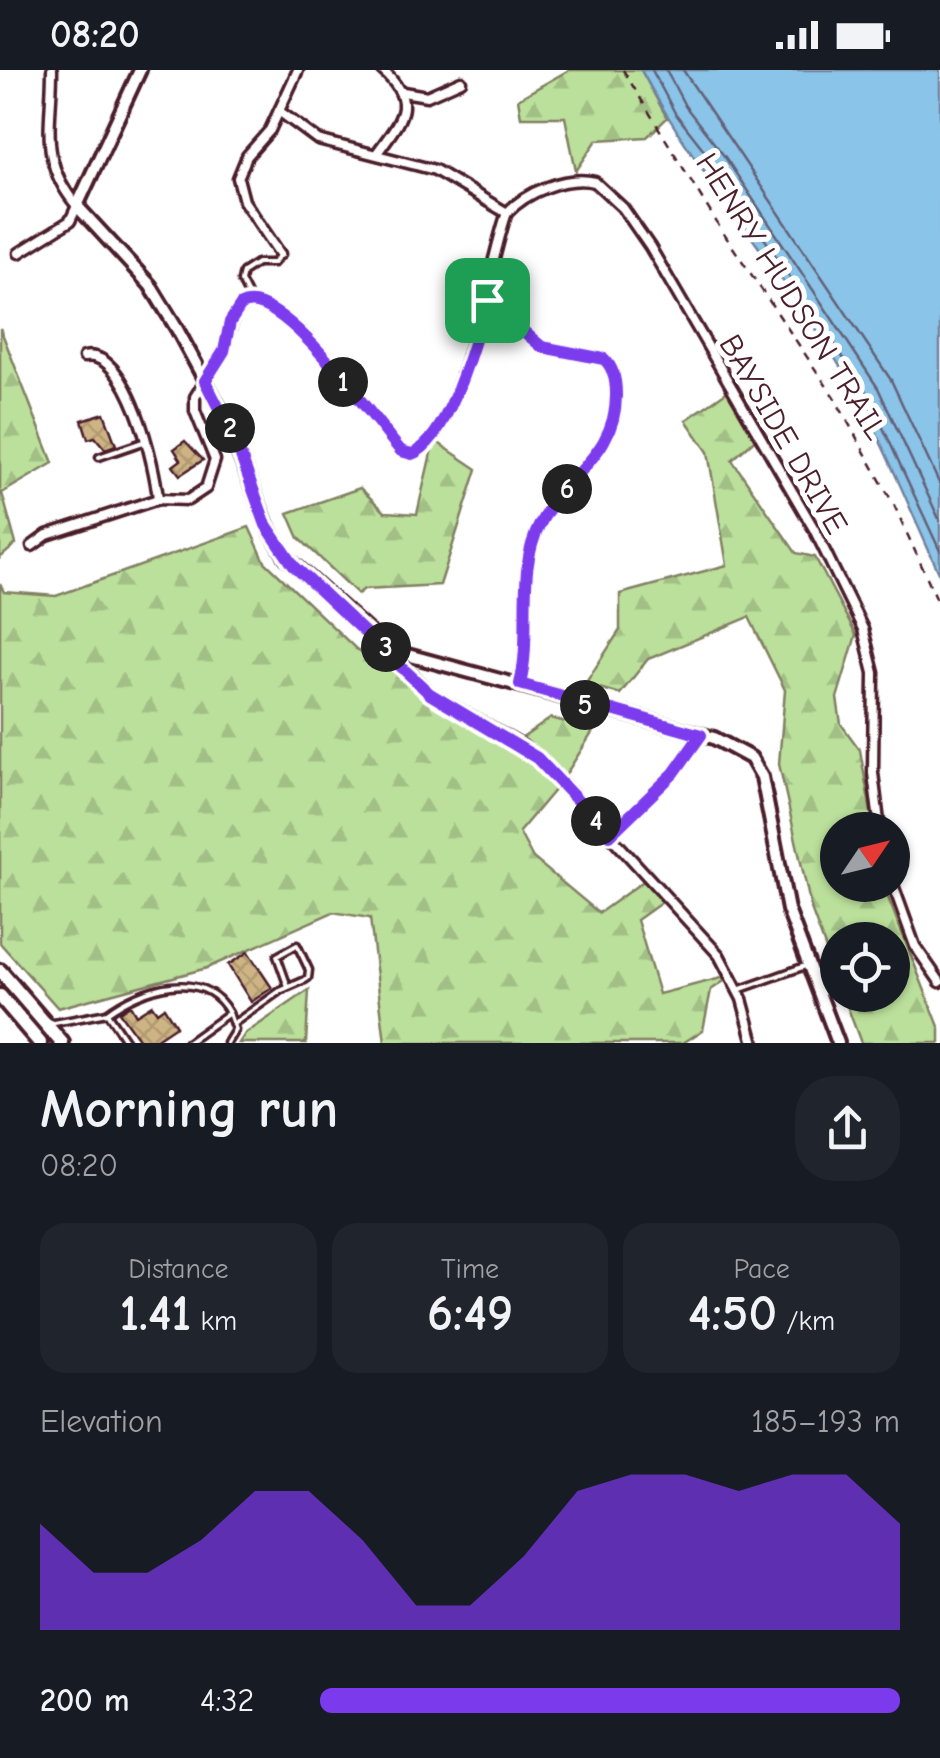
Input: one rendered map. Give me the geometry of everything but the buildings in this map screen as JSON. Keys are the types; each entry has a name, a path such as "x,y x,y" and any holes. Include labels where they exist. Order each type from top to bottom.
{"highway":[{"path":"0,971 62,1043"},
{"path":"0,996 39,1042"}],"street":[{"path":"52,70 50,162 58,183 150,285 230,429 266,525 286,557 389,650 430,694 537,758 710,944 738,990 754,1043"},
{"path":"19,253 70,221 140,70"},
{"path":"280,254 244,201 238,178 247,156 280,112 298,70"},
{"path":"382,70 403,92 427,96 461,80"},
{"path":"377,154 398,125 404,107 403,92"},
{"path":"32,546 47,534 158,499 197,496 213,476 213,452 194,403 224,351 234,314 251,301 267,304 291,322 401,451 412,454 427,445 448,409 487,300 494,253 507,213 435,170 318,140 280,112"},
{"name":"BAYSIDE DRIVE","path":"507,213 531,196 584,179 606,189 650,247 814,529 863,629 874,674 873,773 878,812"},
{"path":"487,300 542,347 604,359 616,389 604,446 551,507 534,536 520,684"},
{"path":"84,356 104,358 122,375 158,499"},
{"path":"389,650 733,745 758,767 788,910 838,1043"},
{"path":"899,902 915,946 940,982"}],"lane":[{"path":"251,301 242,281 243,272 257,262 274,263 280,254"},
{"path":"98,458 143,442"},
{"path":"610,835 674,773 701,735"},
{"path":"233,1024 310,975 299,946 277,956 288,987"},
{"path":"738,990 808,964"},
{"path":"48,1024 107,1013 130,996 175,985 220,998 235,1030 227,1043"},
{"path":"107,1013 127,1043"},
{"path":"187,1043 229,1013"}],"path":[{"name":"HENRY HUDSON TRAIL","path":"623,70 722,231 834,397 894,505 940,606"}],"green space":[{"path":"569,70 641,70 667,118 647,137 597,140 576,171 565,117 521,117 518,99"},
{"path":"0,328 53,463 2,493 16,544 0,558"},
{"path":"732,388 760,435 732,460 796,553 815,557 856,635 837,698 841,724 860,750 871,812 820,812 820,902 890,902 898,922 820,922 820,933 779,764 785,690 749,617 648,659 620,694 585,684 620,630 620,594 727,565 708,452 686,420"},
{"path":"434,440 477,469 440,585 364,589 358,594 299,538 288,513 360,488 385,512 417,514"},
{"path":"249,527 265,562 356,649 415,678 445,707 518,741 551,718 594,730 561,782 519,832 533,858 599,913 652,875 672,895 637,920 659,994 733,975 711,990 703,1030 683,1043 385,1043 370,918 333,912 207,968 58,1008 0,943 0,584 4,592 56,596"},
{"path":"910,953 940,1029 940,1043 861,1043 849,1012 910,1012"},
{"path":"309,990 306,1043 239,1043 245,1034"}],"water":[{"path":"641,70 940,70 940,575 881,444 835,358 693,154"}],"route":[{"path":"487,300 542,347 557,353 604,359 614,374 616,389 616,405 604,446 551,507 534,536 528,564 527,634 520,684 608,712 701,735 674,773 610,835 537,758 430,694 382,643 294,566 266,525 235,440 205,381 224,351 230,322 241,305 256,301 267,304 304,335 401,451 412,454 427,445 448,409 487,300"}]}
